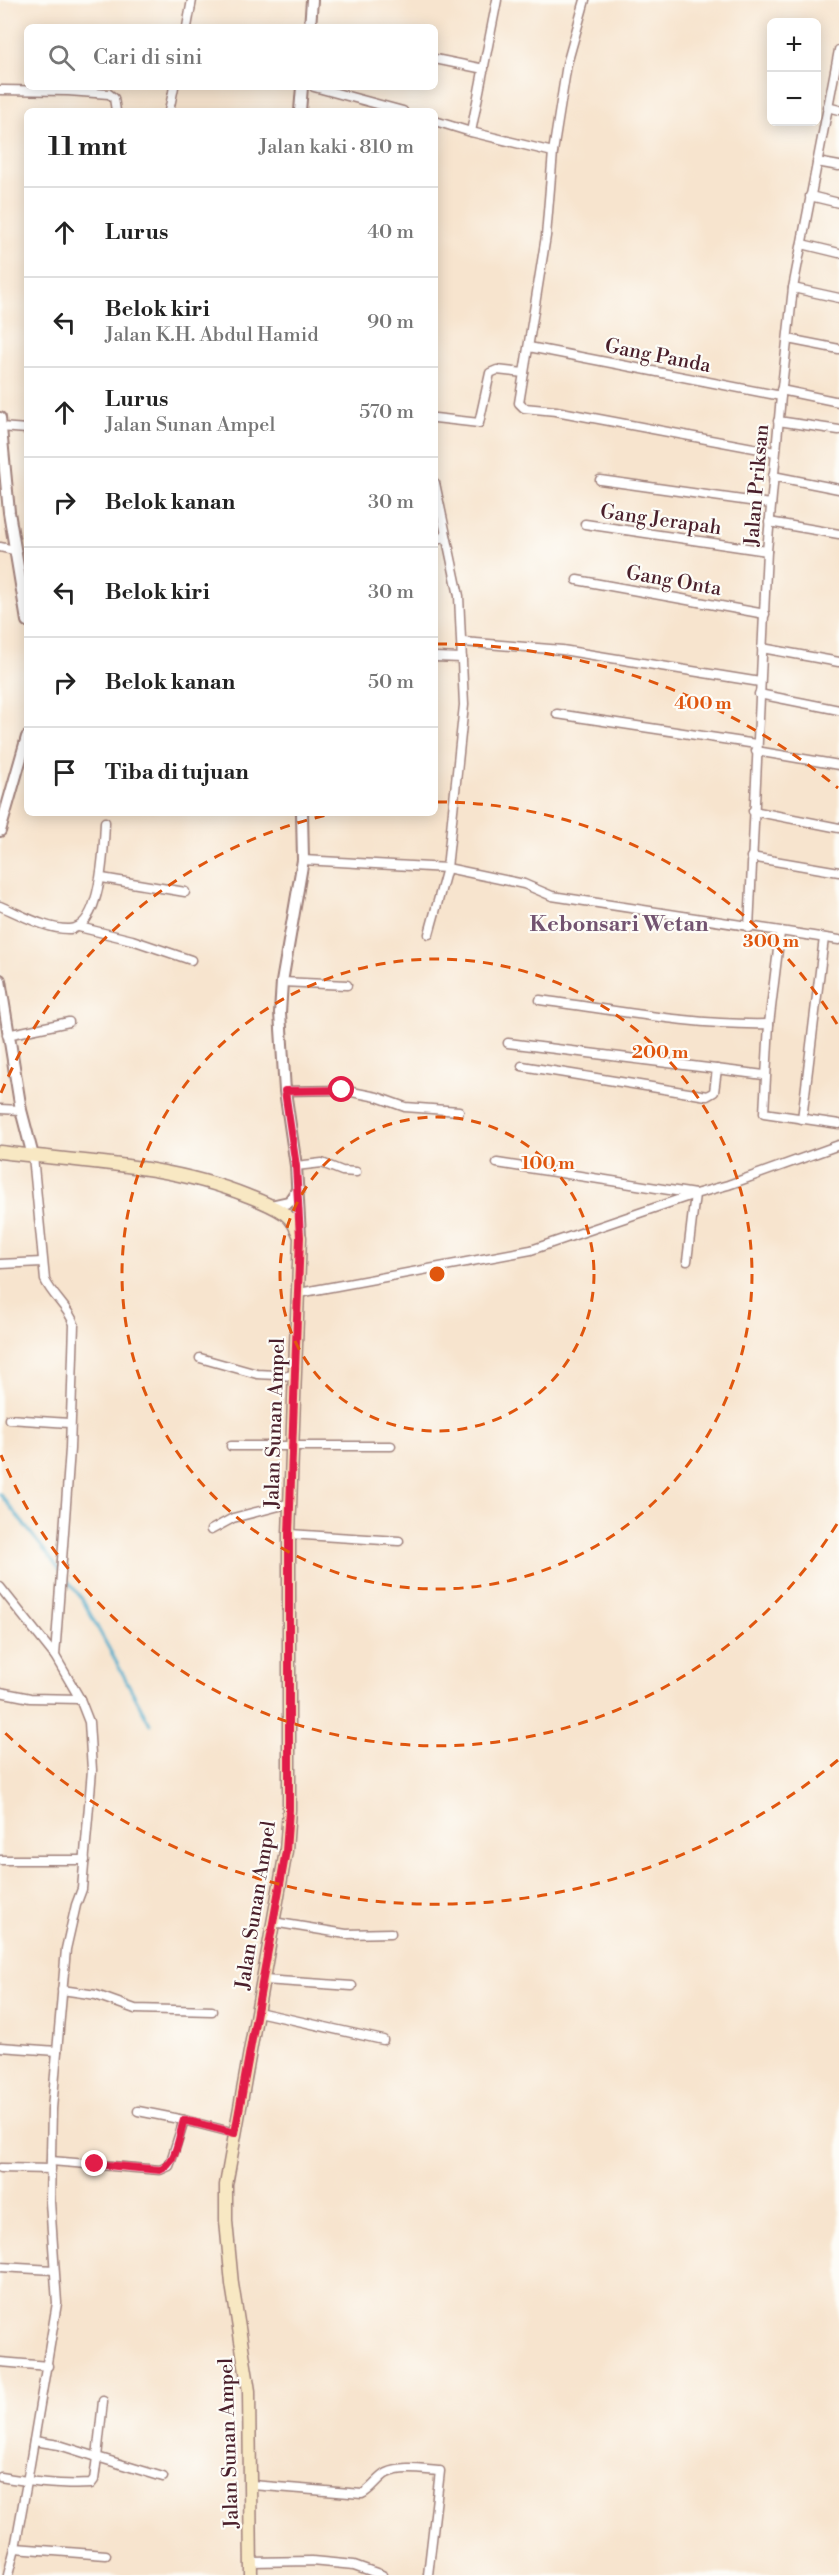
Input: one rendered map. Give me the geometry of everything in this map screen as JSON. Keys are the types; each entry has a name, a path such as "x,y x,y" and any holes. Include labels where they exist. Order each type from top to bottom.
{"main road":[{"path":"0,1152 174,1174 227,1187 286,1215 293,1222 300,1237"},
{"name":"Jalan Sunan Ampel","path":"251,2575 252,2485 249,2391 232,2284 226,2221 226,2131 258,2012 286,1851 289,1810 289,1534 300,1237"}],"street":[{"path":"188,24 192,0"},
{"path":"310,24 312,0"},
{"path":"471,132 497,0"},
{"path":"585,0 567,64 553,152 546,236 519,403 524,408 555,411 775,452"},
{"name":"Jalan Priksan","path":"749,928 767,551 778,420 793,288 839,50"},
{"path":"438,60 484,69"},
{"path":"0,90 109,94 114,98 116,108"},
{"path":"170,108 173,90"},
{"path":"300,108 302,90"},
{"path":"325,90 392,108"},
{"path":"827,107 839,110"},
{"path":"438,122 553,152"},
{"path":"817,162 839,166"},
{"path":"810,196 839,203"},
{"path":"802,244 839,253"},
{"path":"793,288 839,298"},
{"path":"788,339 839,349"},
{"name":"Gang Panda","path":"529,347 839,402"},
{"path":"438,418 479,423 490,373 497,370 524,373"},
{"path":"0,418 14,550 24,591"},
{"path":"778,420 839,430"},
{"path":"0,427 24,429"},
{"path":"774,476 839,489"},
{"path":"600,480 771,504"},
{"path":"429,934 447,868 464,705 463,642 459,596 438,497"},
{"path":"769,522 839,534"},
{"name":"Gang Jerapah","path":"585,524 767,551"},
{"path":"438,540 446,536"},
{"path":"0,548 14,550"},
{"name":"Gang Onta","path":"577,579 765,614"},
{"path":"463,642 562,650 760,682"},
{"path":"762,648 839,662"},
{"path":"438,657 462,658"},
{"path":"759,694 839,710"},
{"path":"557,714 756,747 839,765"},
{"path":"0,831 24,747"},
{"path":"753,811 839,828"},
{"path":"300,1237 296,1166 285,1091 280,1034 282,982 303,860 302,816"},
{"path":"79,927 88,915 102,878 105,822"},
{"path":"751,857 839,872"},
{"path":"303,860 447,868 524,884 552,896 780,933 839,940"},
{"path":"102,878 185,892"},
{"path":"0,906 53,927 70,929 79,927 132,940 191,960"},
{"path":"780,933 764,1075 764,1113 839,1124"},
{"path":"802,1119 824,938"},
{"path":"0,980 6,1042 33,1156 45,1280 53,1296 71,1316 74,1324 69,1423 70,1449 59,1577 56,1656"},
{"path":"282,982 347,986"},
{"path":"540,1000 704,1022 734,1025 769,1024"},
{"path":"6,1042 69,1022"},
{"path":"508,1043 764,1075"},
{"path":"522,1066 708,1096 714,1092 717,1069"},
{"path":"285,1091 342,1090 377,1097 405,1107 459,1111"},
{"path":"0,1109 21,1110"},
{"path":"299,1293 531,1250 728,1185 839,1145"},
{"path":"296,1166 322,1163 342,1171 356,1172"},
{"path":"497,1163 695,1194"},
{"path":"271,1206 289,1202 298,1189"},
{"path":"687,1261 695,1194"},
{"path":"0,1264 42,1262"},
{"path":"200,1358 257,1374 295,1376"},
{"path":"9,1419 69,1423"},
{"path":"231,1446 391,1446"},
{"path":"211,1530 230,1519 291,1503"},
{"path":"289,1534 399,1541"},
{"path":"0,1587 56,1656 80,1699 90,1722 92,1770 82,1889 66,1948 57,2051 50,2202 57,2303 48,2366 8,2575"},
{"path":"0,1692 30,1698 80,1699"},
{"path":"0,1860 85,1860"},
{"path":"273,1922 346,1934 391,1932"},
{"path":"264,1980 352,1986"},
{"path":"62,1990 96,1995 135,2009 212,2011"},
{"path":"258,2012 382,2040"},
{"path":"0,2047 57,2051"},
{"path":"138,2110 188,2120 226,2131"},
{"path":"0,2168 51,2165 160,2170 169,2166 188,2120"},
{"path":"0,2267 54,2270"},
{"path":"0,2362 48,2366"},
{"path":"0,2477 27,2482 90,2484 94,2480 103,2401"},
{"path":"34,2441 59,2445 163,2477"},
{"path":"252,2485 356,2494 371,2489 386,2473 415,2470 440,2471 428,2575"},
{"path":"15,2548 106,2555"},
{"path":"251,2562 312,2561 354,2565 382,2575"}],"waterway":[{"path":"0,1494 60,1570"},
{"path":"64,1576 82,1599 150,1724"}],"district":[{"name":"Kebonsari Wetan","path":"619,923"}],"route":[{"path":"95,2164 160,2170 165,2168 169,2166 184,2120 187,2119 235,2133 286,1851 289,1810 291,1659 289,1534 300,1237 296,1166 285,1091 342,1090"}]}
